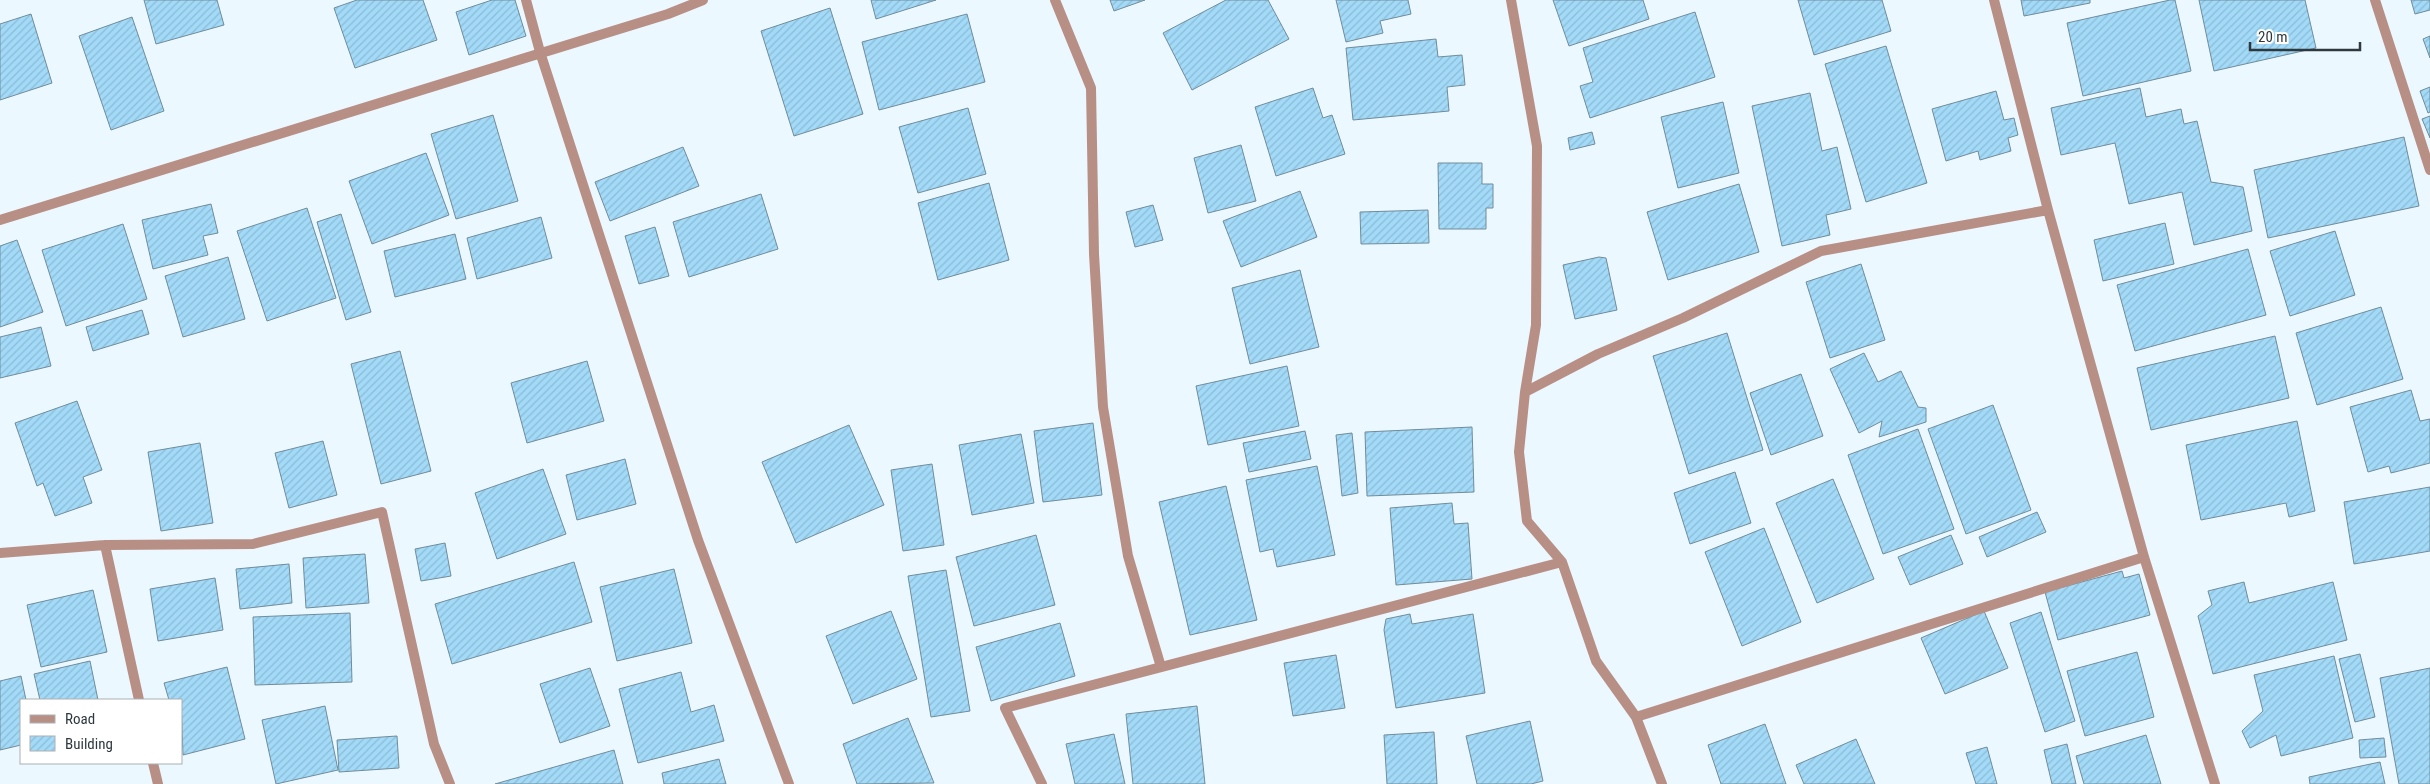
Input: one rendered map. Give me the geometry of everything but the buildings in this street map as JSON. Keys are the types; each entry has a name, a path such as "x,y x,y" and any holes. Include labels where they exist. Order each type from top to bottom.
{"street":[{"path":"526,0 540,52 698,540 789,784"},
{"path":"0,220 668,14 703,0"},
{"path":"1055,0 1091,88 1094,254 1103,407 1128,556 1161,666"},
{"path":"1511,0 1538,146 1536,325 1525,392 1519,452 1527,521 1562,562 1596,662 1636,717 1662,784"},
{"path":"1994,0 2048,210 2144,557 2215,784"},
{"path":"2375,0 2430,170"},
{"path":"1525,392 1598,354 1682,318 1821,251 2048,210"},
{"path":"0,553 105,545 253,544 382,512 434,744 450,784"},
{"path":"105,545 139,699"},
{"path":"1636,717 2144,557"},
{"path":"1042,784 1005,708 1562,562"},
{"path":"153,764 158,784"}]}
